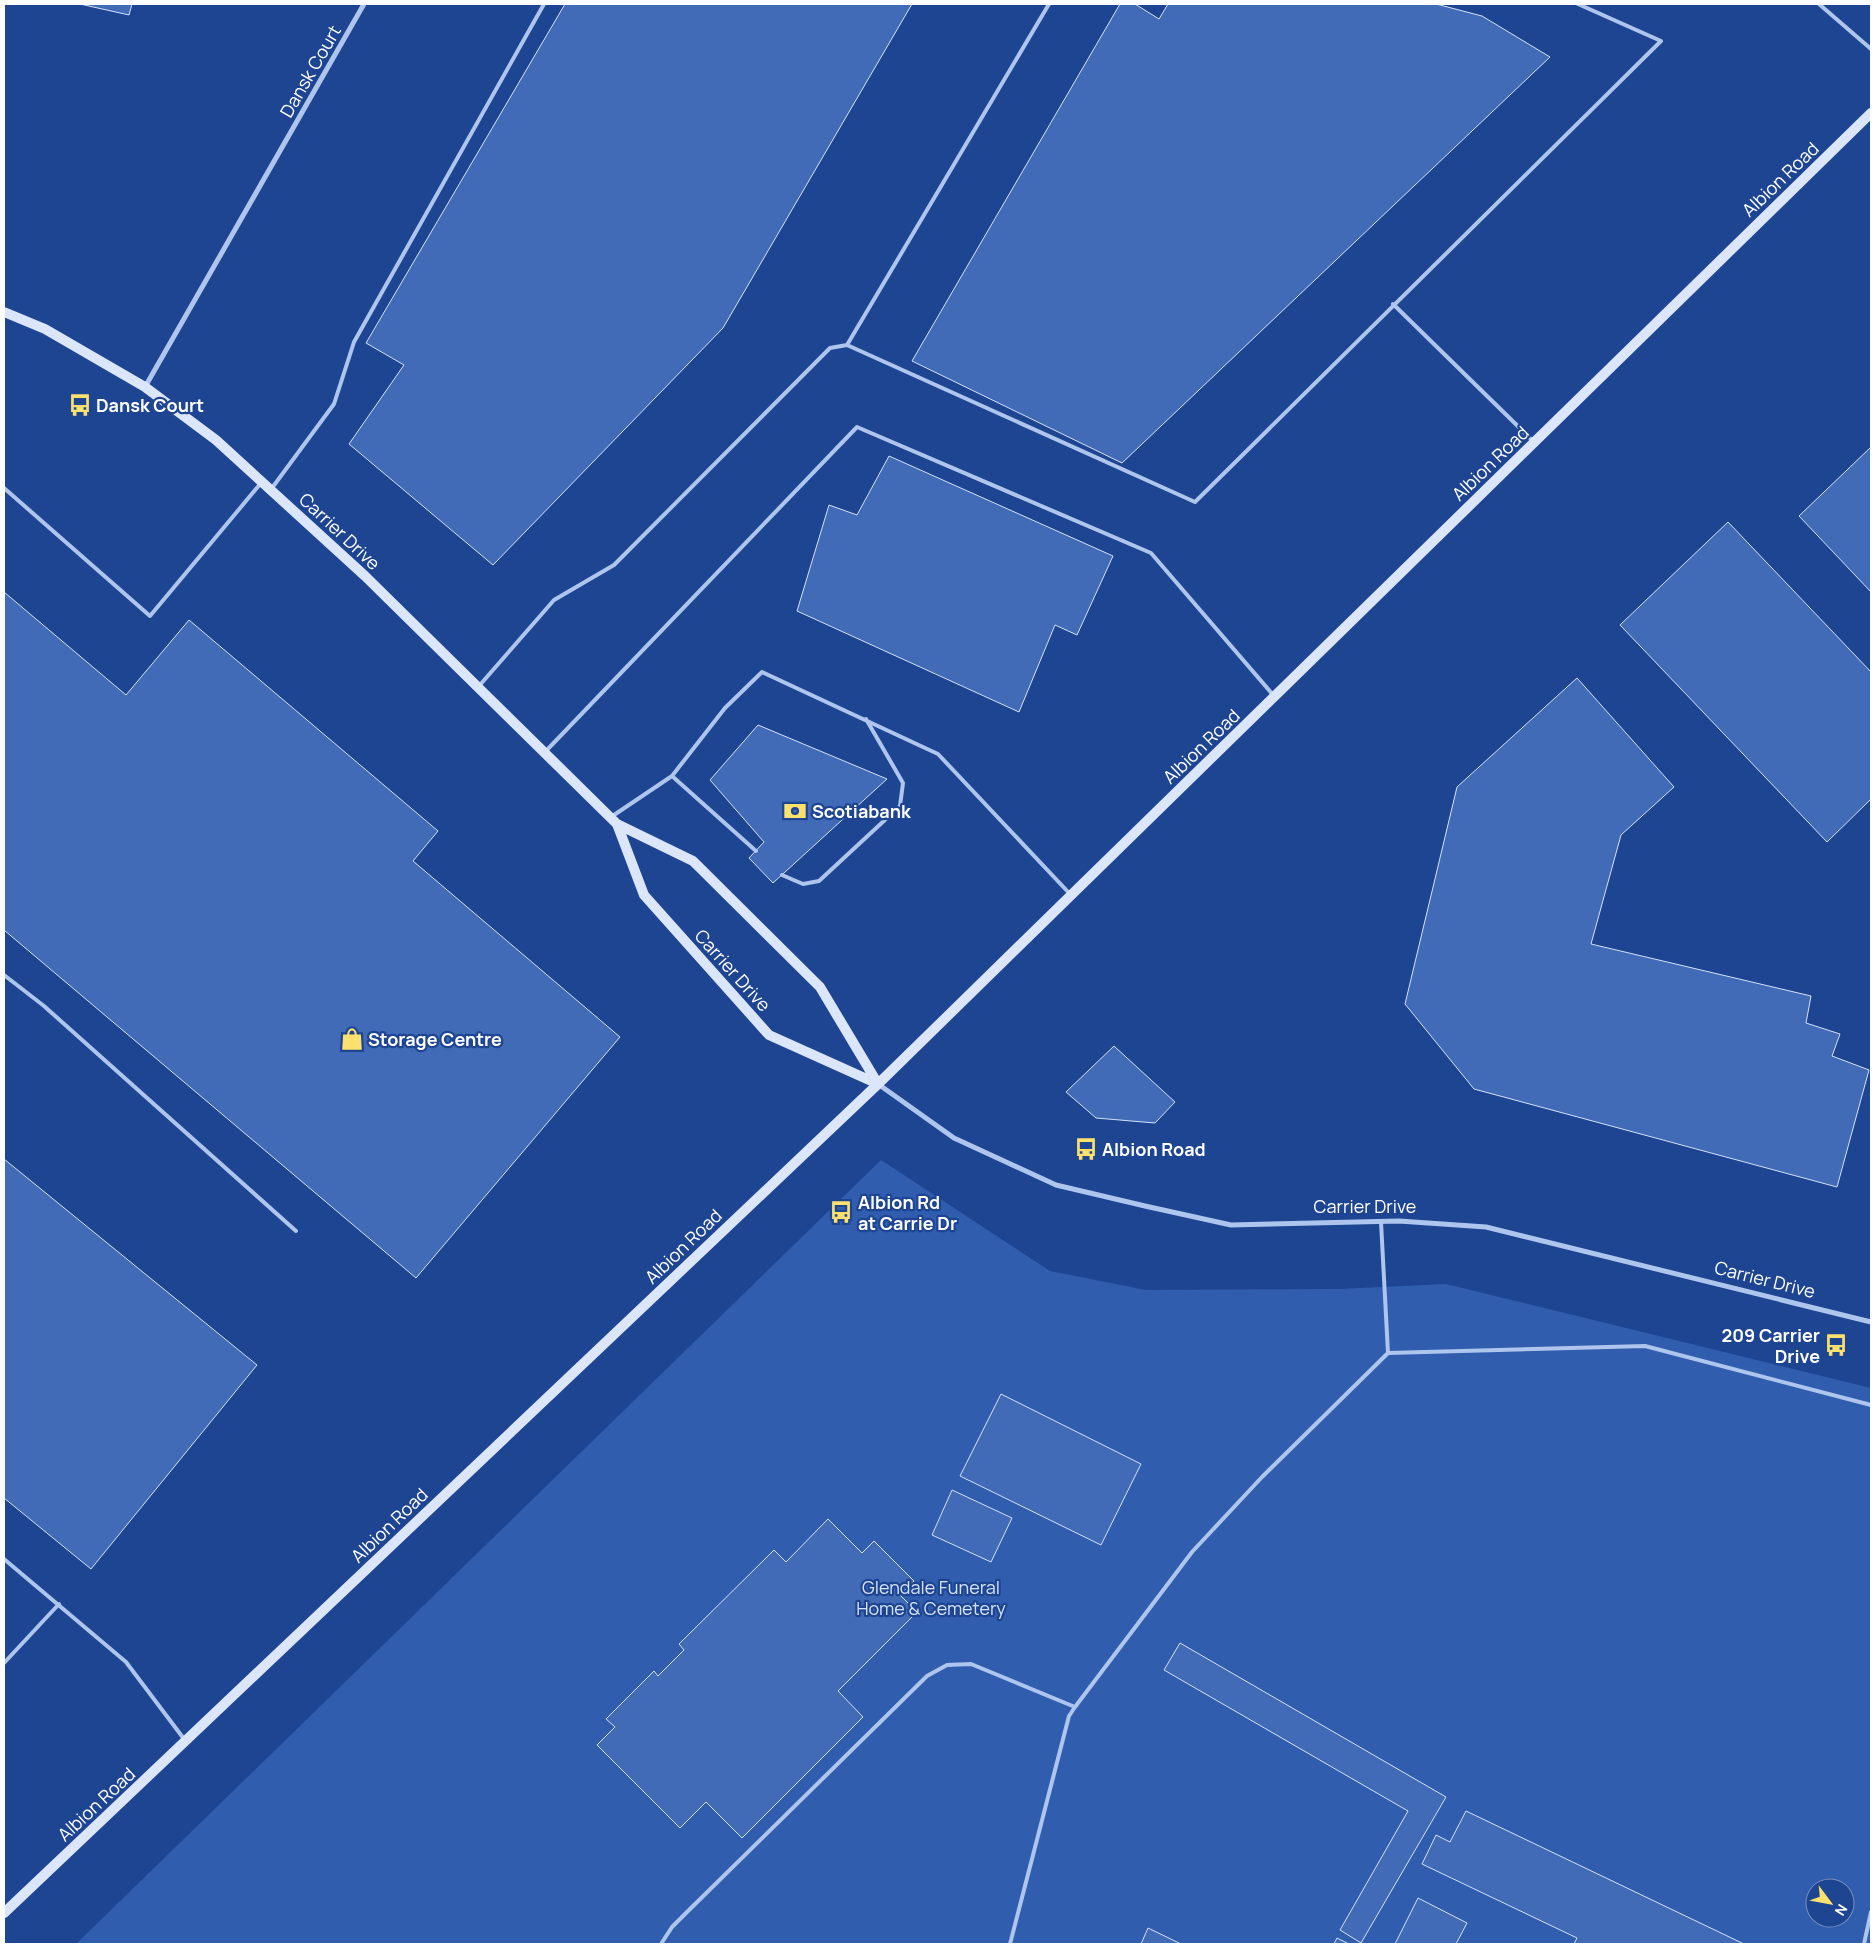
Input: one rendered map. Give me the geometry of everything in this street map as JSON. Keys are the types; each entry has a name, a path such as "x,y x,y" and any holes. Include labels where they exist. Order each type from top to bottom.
{"main road":[{"name":"Albion Road","path":"4,1913 878,1084 1871,113"},
{"name":"Carrier Drive","path":"4,312 45,329 145,386 216,440 365,576 614,821 693,861 820,987 878,1084"},
{"name":"Carrier Drive","path":"614,821 644,895 769,1035 878,1084"}],"street":[{"name":"Dansk Court","path":"145,386 364,4"},
{"name":"Carrier Drive","path":"878,1084 954,1138 1056,1185 1231,1225 1399,1221 1486,1227 1871,1322"}],"lane":[{"path":"270,490 334,404 354,342 544,4"},
{"path":"846,345 1049,4"},
{"path":"477,687 554,600 614,565 830,348 846,345 1195,502 1661,40 1578,4"},
{"path":"1819,4 1871,49"},
{"path":"1393,304 1535,442"},
{"path":"544,753 856,427 1151,553 1275,696"},
{"path":"4,488 150,616 262,482"},
{"path":"614,821 672,776 724,708 762,672 938,754 1071,896"},
{"path":"782,875 803,884 819,881 900,806 904,783 866,719"},
{"path":"672,776 756,851"},
{"path":"4,975 44,1006 296,1231"},
{"path":"1381,1222 1388,1354"},
{"path":"1010,1944 1069,1716 1192,1552 1262,1476 1388,1354 1645,1346 1871,1405"},
{"path":"4,1559 126,1662 185,1741"},
{"path":"4,1663 59,1604"},
{"path":"661,1944 672,1927 927,1676 947,1665 971,1664 1075,1707"},
{"path":"1864,1944 1871,1912"}],"green space":[{"name":"Glendale Funeral Home & Cemetery","path":"881,1160 1050,1271 1146,1290 1339,1289 1446,1284 1871,1388 1871,1944 76,1944"}],"building":[{"path":"80,4 132,4 129,15"},
{"path":"565,4 912,4 723,328 493,565 349,444 404,365 366,343"},
{"path":"1120,4 1135,4 1159,19 1168,4 1436,4 1482,16 1550,57 1122,463 912,361"},
{"path":"1871,447 1871,592 1799,516"},
{"path":"889,456 1113,556 1077,635 1055,625 1019,712 797,611 829,505 857,515"},
{"path":"1728,522 1871,672 1871,799 1827,842 1620,625"},
{"path":"4,592 126,695 189,620 438,831 413,861 620,1037 416,1278 4,930"},
{"path":"1577,678 1674,787 1621,835 1591,944 1811,996 1806,1023 1840,1034 1832,1056 1869,1070 1837,1187 1474,1089 1405,1004 1457,787"},
{"name":"Scotiabank","path":"758,725 887,779 773,883 749,858 764,842 710,780"},
{"path":"1114,1046 1175,1102 1155,1123 1096,1118 1066,1092"},
{"path":"4,1159 257,1365 91,1569 4,1498"},
{"path":"1001,1394 1141,1464 1101,1545 960,1476"},
{"path":"952,1490 1012,1518 991,1562 932,1535"},
{"path":"828,1519 862,1553 874,1541 914,1581 900,1595 917,1612 838,1691 863,1717 742,1838 706,1802 680,1828 597,1745 615,1727 606,1719 654,1671 658,1676 684,1650 679,1644 774,1550 786,1562"},
{"path":"1180,1643 1446,1797 1361,1943 1340,1930 1408,1811 1164,1670"},
{"path":"1466,1811 1744,1944 1574,1944 1577,1938 1422,1864 1436,1835 1450,1842"},
{"path":"1418,1898 1467,1923 1456,1944 1395,1944"},
{"path":"1148,1928 1181,1944 1141,1944"},
{"path":"1337,1938 1349,1944 1334,1944"}],"place":[{"name":"Dansk Court","path":"80,405"},
{"name":"Scotiabank","path":"795,811"},
{"name":"Storage Centre","path":"352,1039"},
{"name":"Albion Road","path":"1086,1149"},
{"name":"Albion Rd at Carrie Dr","path":"841,1212"},
{"name":"209 Carrier Drive","path":"1836,1345"}]}
